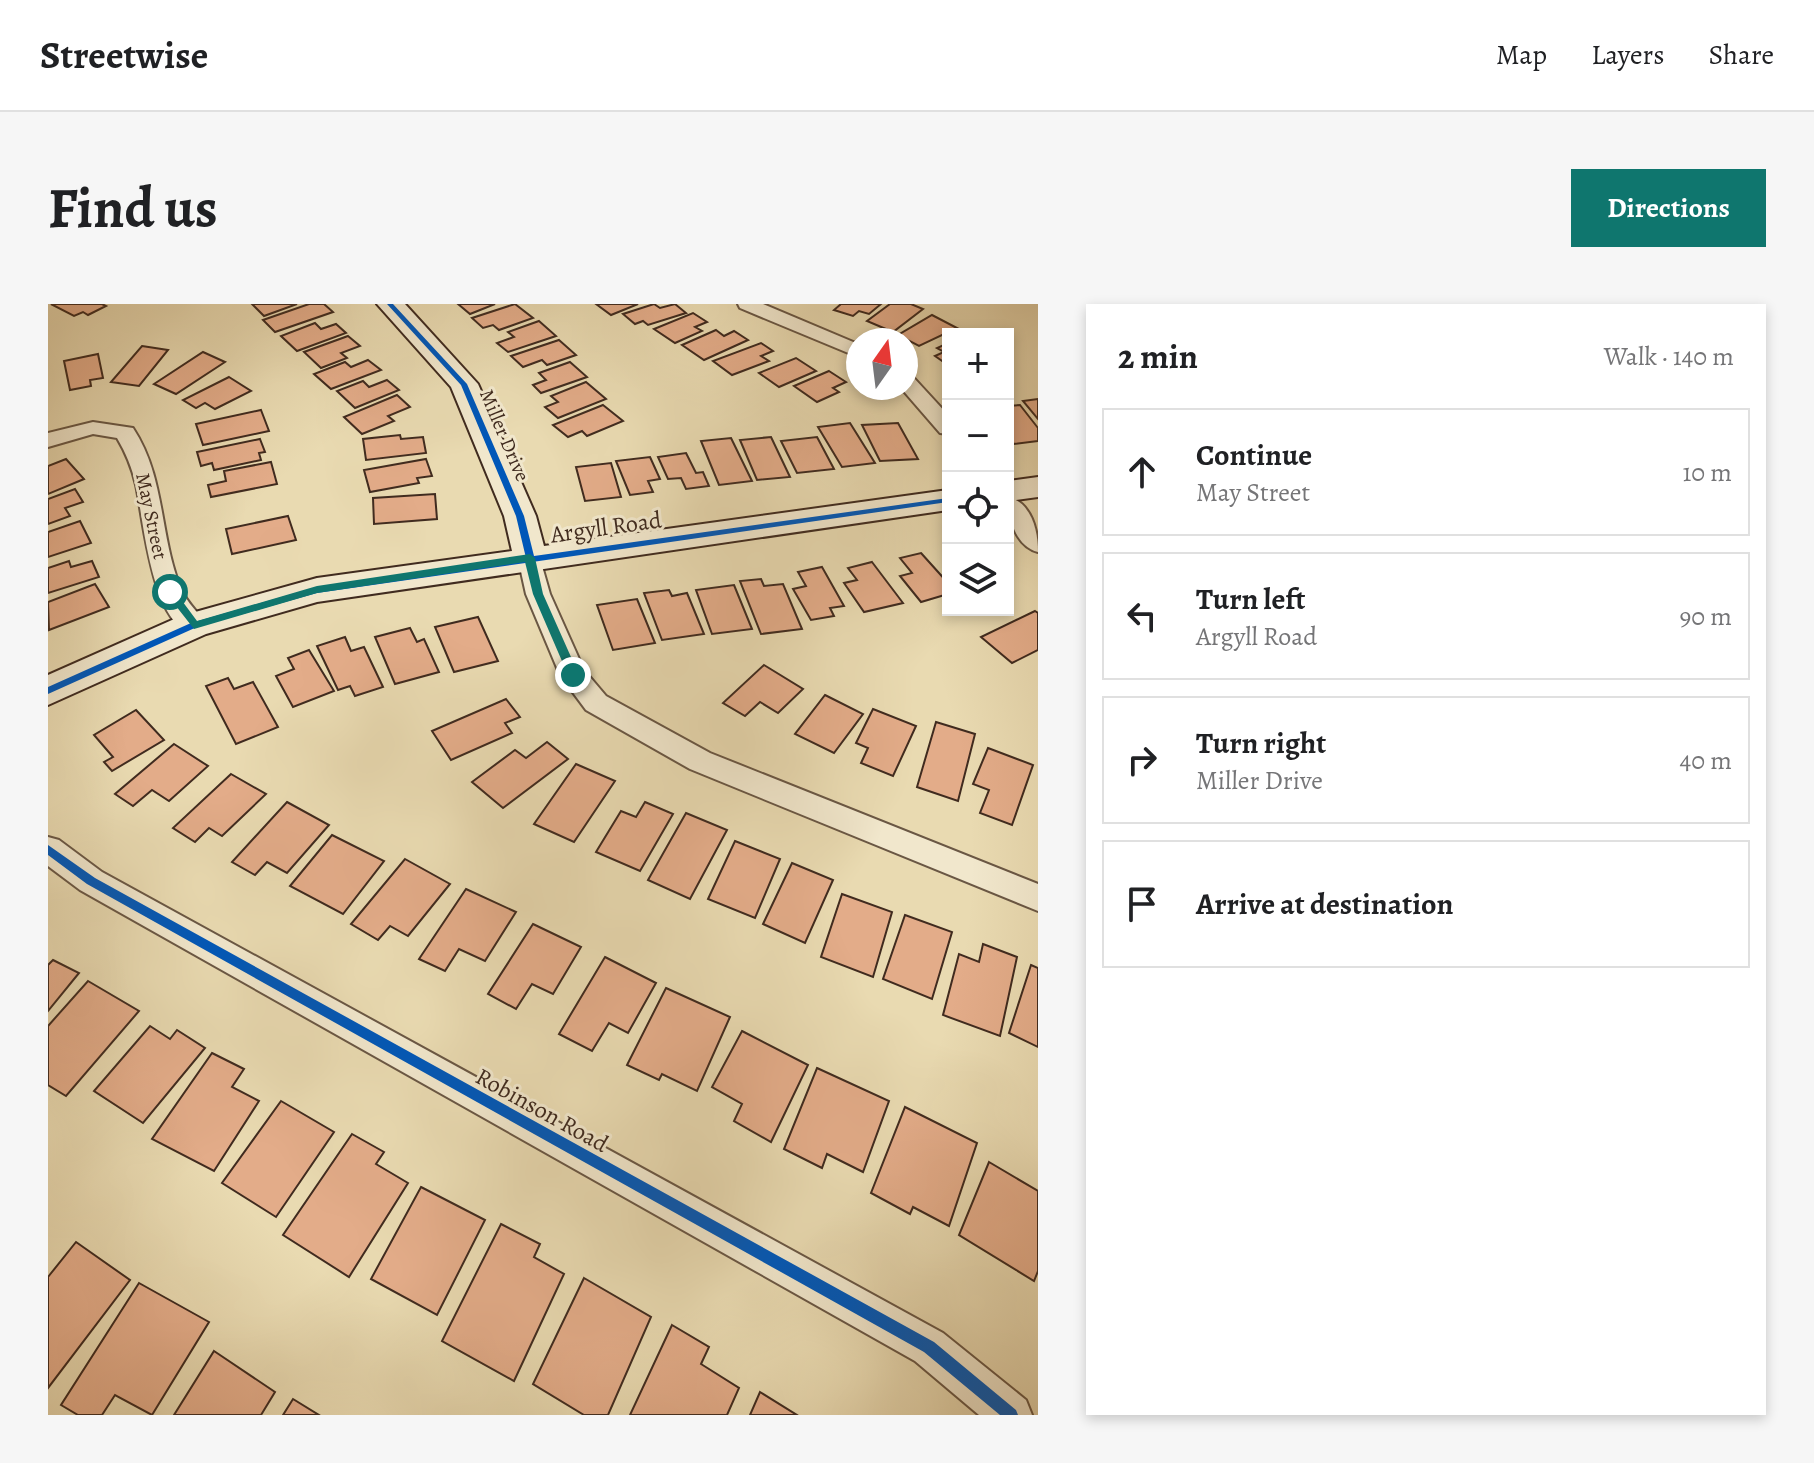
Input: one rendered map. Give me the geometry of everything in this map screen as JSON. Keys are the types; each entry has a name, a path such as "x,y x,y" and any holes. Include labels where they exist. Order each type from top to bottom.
{"street":[{"name":"Miller Drive","path":"390,304 464,384 520,516 538,594 573,675 596,703 700,761 1038,898"},
{"path":"747,304 846,346"},
{"path":"918,394 942,421"},
{"name":"May Street","path":"48,440 93,428 125,433 139,452 170,592 194,625"},
{"path":"1014,490 1038,487"},
{"name":"Argyll Road","path":"48,691 194,625 317,590 942,501"},
{"path":"1014,512 1038,544"},
{"name":"Robinson Road","path":"48,849 105,889 929,1347 1011,1415"}],"building":[{"path":"51,304 106,306 88,315 83,312 74,316"},
{"path":"252,304 297,304 264,316"},
{"path":"309,304 324,304 333,312 275,332 263,320"},
{"path":"458,304 495,304 470,314"},
{"path":"515,304 533,318 499,330 493,325 483,328 472,318"},
{"path":"596,304 638,304 611,315"},
{"path":"654,304 660,308 675,304 686,313 648,325 643,321 635,324 623,314"},
{"path":"841,304 881,304 869,314 859,311 853,316 834,310"},
{"path":"890,304 911,304 923,309 898,328 884,328 867,321"},
{"path":"693,313 707,322 695,327 702,331 675,343 654,329"},
{"path":"932,315 957,328 942,328 942,335 919,346 918,328 910,328"},
{"path":"539,321 556,336 508,352 497,343 514,337 508,332"},
{"path":"315,323 321,329 336,324 346,333 297,351 281,336"},
{"path":"716,330 724,336 734,331 748,340 704,360 682,345"},
{"path":"348,336 360,346 341,353 347,358 321,368 304,352"},
{"path":"559,340 576,355 547,365 542,360 523,367 511,356"},
{"path":"761,343 773,351 761,356 769,361 732,375 713,361"},
{"path":"142,346 168,350 139,386 111,382"},
{"path":"203,352 225,362 176,394 154,384"},
{"path":"98,354 103,378 90,380 91,386 70,390 64,361"},
{"path":"796,358 816,371 779,387 759,373"},
{"path":"368,360 381,370 331,389 314,374 345,362 351,367"},
{"path":"570,362 587,377 541,393 533,385 546,380 539,373"},
{"path":"829,371 846,382 833,388 839,392 817,402 794,386"},
{"path":"229,377 251,391 215,409 205,403 196,408 183,400"},
{"path":"387,380 399,390 355,408 337,391 363,381 369,387"},
{"path":"586,382 606,399 558,418 545,407 558,402 551,396"},
{"path":"397,395 410,407 388,416 394,421 362,434 344,417"},
{"path":"1038,399 1038,419 1023,401"},
{"path":"603,405 623,421 587,436 582,431 568,437 553,425"},
{"path":"1020,405 1038,428 1038,441 1014,444 1014,406"},
{"path":"261,410 269,431 203,445 196,424"},
{"path":"850,423 875,463 842,467 818,427"},
{"path":"898,423 918,459 880,461 862,425"},
{"path":"400,435 401,439 423,437 426,453 366,460 363,439"},
{"path":"771,437 790,477 757,480 740,440"},
{"path":"817,437 834,469 797,473 781,441"},
{"path":"731,438 752,481 719,485 701,441"},
{"path":"260,439 265,452 259,453 261,460 214,470 212,463 201,466 197,452"},
{"path":"686,453 696,473 703,472 709,486 686,489 681,478 668,479 658,457"},
{"path":"650,457 660,479 648,481 653,492 630,495 616,461"},
{"path":"66,459 84,479 48,494 48,466"},
{"path":"426,459 432,476 417,478 419,483 370,492 364,470"},
{"path":"271,462 277,484 211,497 208,485 226,481 224,471"},
{"path":"611,463 621,497 585,501 576,467"},
{"path":"75,489 83,502 65,508 70,516 48,524 48,499"},
{"path":"435,494 437,519 374,524 373,498"},
{"path":"288,516 296,540 232,554 226,529"},
{"path":"80,521 91,543 48,557 48,532"},
{"path":"921,553 942,576 942,596 921,602 900,576 912,573 900,558"},
{"path":"69,561 71,567 92,561 99,577 48,593 48,568"},
{"path":"872,562 903,603 864,612 844,583 857,580 848,568"},
{"path":"822,567 844,606 830,608 834,616 811,620 793,589 806,586 798,572"},
{"path":"761,579 764,586 783,584 802,629 761,634 740,581"},
{"path":"95,584 109,607 49,630 48,602"},
{"path":"734,585 752,629 712,634 696,590"},
{"path":"669,590 672,596 687,593 704,634 662,640 644,593"},
{"path":"637,599 655,643 613,650 597,605"},
{"path":"1035,611 1038,613 1038,650 1012,663 981,637"},
{"path":"478,617 498,661 454,672 435,627"},
{"path":"410,628 417,642 424,639 439,672 395,684 375,637"},
{"path":"345,637 351,651 364,647 383,687 355,696 350,686 338,690 317,646"},
{"path":"309,650 334,691 293,707 276,676 294,669 288,658"},
{"path":"764,665 803,689 778,713 760,702 745,716 723,703"},
{"path":"228,678 234,689 253,682 278,727 236,744 206,686"},
{"path":"825,695 863,714 834,753 795,734"},
{"path":"506,699 520,717 505,723 512,733 451,760 432,731"},
{"path":"873,709 916,726 893,776 861,763 868,748 856,743"},
{"path":"136,710 164,740 112,771 104,762 113,757 94,735"},
{"path":"936,722 975,734 958,801 917,787"},
{"path":"547,742 568,759 503,808 472,782 515,750 526,758"},
{"path":"174,744 208,766 169,801 152,790 133,806 115,794"},
{"path":"988,748 1033,765 1012,825 980,813 989,790 973,784"},
{"path":"576,764 615,781 574,842 534,824"},
{"path":"231,774 266,794 222,836 209,828 195,842 173,828"},
{"path":"287,802 329,825 287,873 267,862 255,875 232,862"},
{"path":"645,802 673,814 640,871 596,852 621,811 636,817"},
{"path":"686,813 727,830 690,899 648,880"},
{"path":"332,835 384,861 343,914 290,886"},
{"path":"735,841 780,859 755,918 708,899"},
{"path":"405,859 450,884 408,936 390,926 378,940 351,924"},
{"path":"792,863 833,880 805,943 763,924"},
{"path":"466,889 516,912 485,961 459,949 445,971 419,959"},
{"path":"842,894 892,912 873,977 821,957"},
{"path":"905,915 952,932 932,999 883,979"},
{"path":"533,924 581,947 553,994 532,984 516,1009 488,994"},
{"path":"983,944 1017,957 1000,1036 943,1015 959,954 979,962"},
{"path":"605,957 656,983 628,1033 609,1023 592,1051 559,1034"},
{"path":"53,960 79,973 48,1011 48,965"},
{"path":"1031,965 1038,968 1038,1047 1009,1033"},
{"path":"88,981 139,1011 66,1096 48,1085 48,1026"},
{"path":"666,988 730,1017 697,1091 662,1074 659,1080 627,1065"},
{"path":"150,1026 170,1039 177,1030 205,1048 143,1123 94,1091"},
{"path":"742,1031 808,1065 771,1142 734,1121 742,1104 712,1087"},
{"path":"212,1053 244,1069 232,1087 259,1101 214,1171 152,1139"},
{"path":"817,1068 889,1101 863,1172 827,1154 822,1168 784,1149"},
{"path":"281,1101 334,1132 276,1217 222,1183"},
{"path":"905,1107 977,1143 949,1226 913,1207 910,1214 871,1193"},
{"path":"352,1134 384,1152 376,1164 408,1183 349,1277 283,1235"},
{"path":"989,1162 1038,1191 1038,1271 1034,1281 959,1235"},
{"path":"421,1187 485,1220 437,1315 371,1279"},
{"path":"501,1224 540,1244 534,1257 564,1274 514,1381 442,1341"},
{"path":"76,1242 130,1280 48,1388 48,1277"},
{"path":"584,1278 651,1317 608,1415 584,1415 533,1384"},
{"path":"139,1283 209,1322 152,1415 115,1395 102,1415 78,1415 61,1405"},
{"path":"672,1325 709,1347 701,1364 739,1388 727,1415 630,1415"},
{"path":"214,1351 275,1392 261,1415 174,1415"},
{"path":"760,1392 797,1415 750,1415"},
{"path":"293,1399 319,1415 283,1415"}],"cycle path":[{"path":"390,304 464,384 520,516 530,558"},
{"path":"48,691 194,625 317,590 942,501"},
{"path":"48,849 91,881 929,1347 1011,1415"}],"route":[{"path":"170,592 194,625 262,604 356,582 530,558 538,594 573,675"}]}
